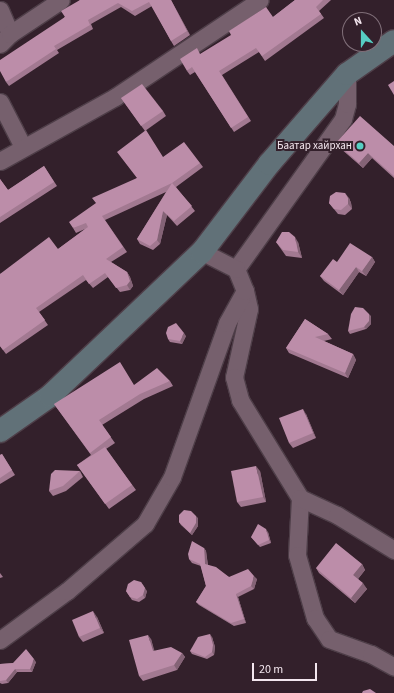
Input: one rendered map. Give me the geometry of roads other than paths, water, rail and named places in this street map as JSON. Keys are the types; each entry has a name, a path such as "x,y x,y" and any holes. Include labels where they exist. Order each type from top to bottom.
{"main road":[{"path":"0,431 50,396 202,252 269,164 348,74 394,41"}],"street":[{"path":"0,10 5,39 61,0"},
{"path":"0,160 115,97 260,0"},
{"path":"236,269 343,119 348,104 348,74"},
{"path":"0,102 23,147"},
{"path":"202,252 236,269 245,291 249,309 234,377 240,400 300,498 337,515 394,550"},
{"path":"0,640 67,591 145,524 172,477 227,322 245,291"},
{"path":"300,498 297,555 315,618 329,639 371,654 394,667"}],"place":[{"name":"Баатар хайрхан","path":"360,146"}]}
